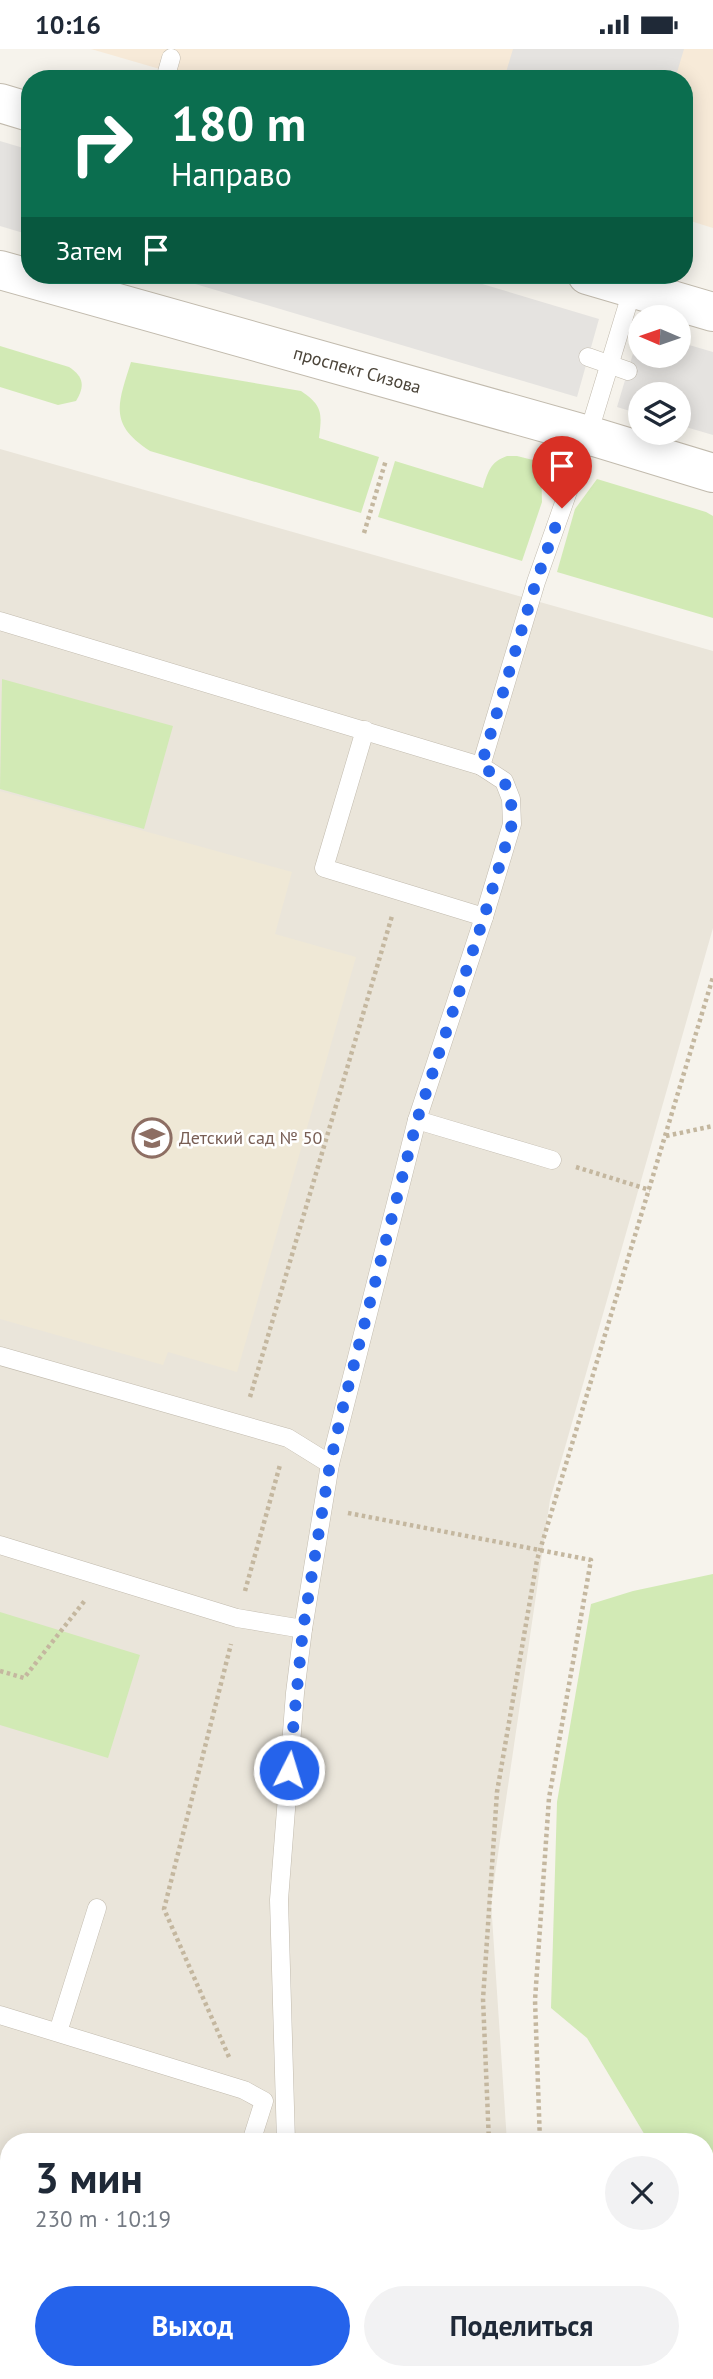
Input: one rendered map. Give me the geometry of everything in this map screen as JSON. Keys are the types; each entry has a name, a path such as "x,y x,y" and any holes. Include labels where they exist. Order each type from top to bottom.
{"street":[{"path":"0,103 21,109"},
{"name":"проспект Сизова","path":"0,270 21,276"},
{"name":"проспект Сизова","path":"50,284 713,473"},
{"path":"643,284 713,312"}],"lane":[{"path":"168,70 171,58"},
{"path":"481,766 536,582 587,435 634,284"},
{"path":"588,358 628,371"},
{"path":"0,621 481,766 504,781 511,799 512,824 417,1120 330,1464 295,1693 279,1900 285,2133"},
{"path":"365,730 324,868 484,917"},
{"path":"417,1120 552,1160"},
{"path":"0,1356 288,1438 330,1464"},
{"path":"0,1545 237,1618 303,1629"},
{"path":"58,2032 97,1908"},
{"path":"0,2015 244,2090 264,2101 283,2101"},
{"path":"254,2133 264,2101"}],"path":[{"path":"365,533 386,460"},
{"path":"242,1425 399,891"},
{"path":"489,2133 484,1999 497,1792 540,1550 713,977"},
{"path":"666,1136 713,1126"},
{"path":"552,1160 650,1189"},
{"path":"244,2090 163,1909 237,1618 288,1438"},
{"path":"323,1509 591,1560 549,1798 536,2000 540,2133"},
{"path":"0,1671 24,1678 104,1576"}],"shaded area":[{"path":"91,49 713,49 713,228 693,222 693,70 163,70"},
{"path":"513,49 684,49 678,70 507,70"},
{"path":"0,141 21,147 21,232 0,226"},
{"path":"195,284 482,284 599,319 577,397"},
{"path":"691,346 713,352 713,435 691,429 691,382 628,382 628,410 617,407 629,368 691,368"},
{"path":"0,449 713,651 713,928 550,1500 491,1902 506,2133 0,2133"},
{"name":"Детский сад № 50","path":"0,791 292,872 275,934 356,957 237,1372 168,1352 163,1365 0,1319"}],"green space":[{"path":"0,346 69,367 78,374 82,382 76,401 58,405 0,387"},
{"path":"131,362 301,391 314,401 319,411 319,438 379,457 361,513 150,451 127,432 122,422 120,401"},
{"path":"507,456 541,462 542,502 522,561 378,517 395,461 483,488 493,465"},
{"path":"597,479 713,516 713,618 557,572 575,509"},
{"path":"2,679 173,726 144,829 0,789"},
{"path":"713,1574 713,2133 644,2133 587,2038 551,2008 557,1802 591,1604 633,1591"},
{"path":"0,1612 140,1655 108,1758 0,1725"}],"place":[{"name":"Детский сад № 50","path":"152,1138"}],"route":[{"path":"289,1770 303,1629 330,1464 417,1120 512,824 511,799 504,781 481,766 536,582 562,508"}]}
